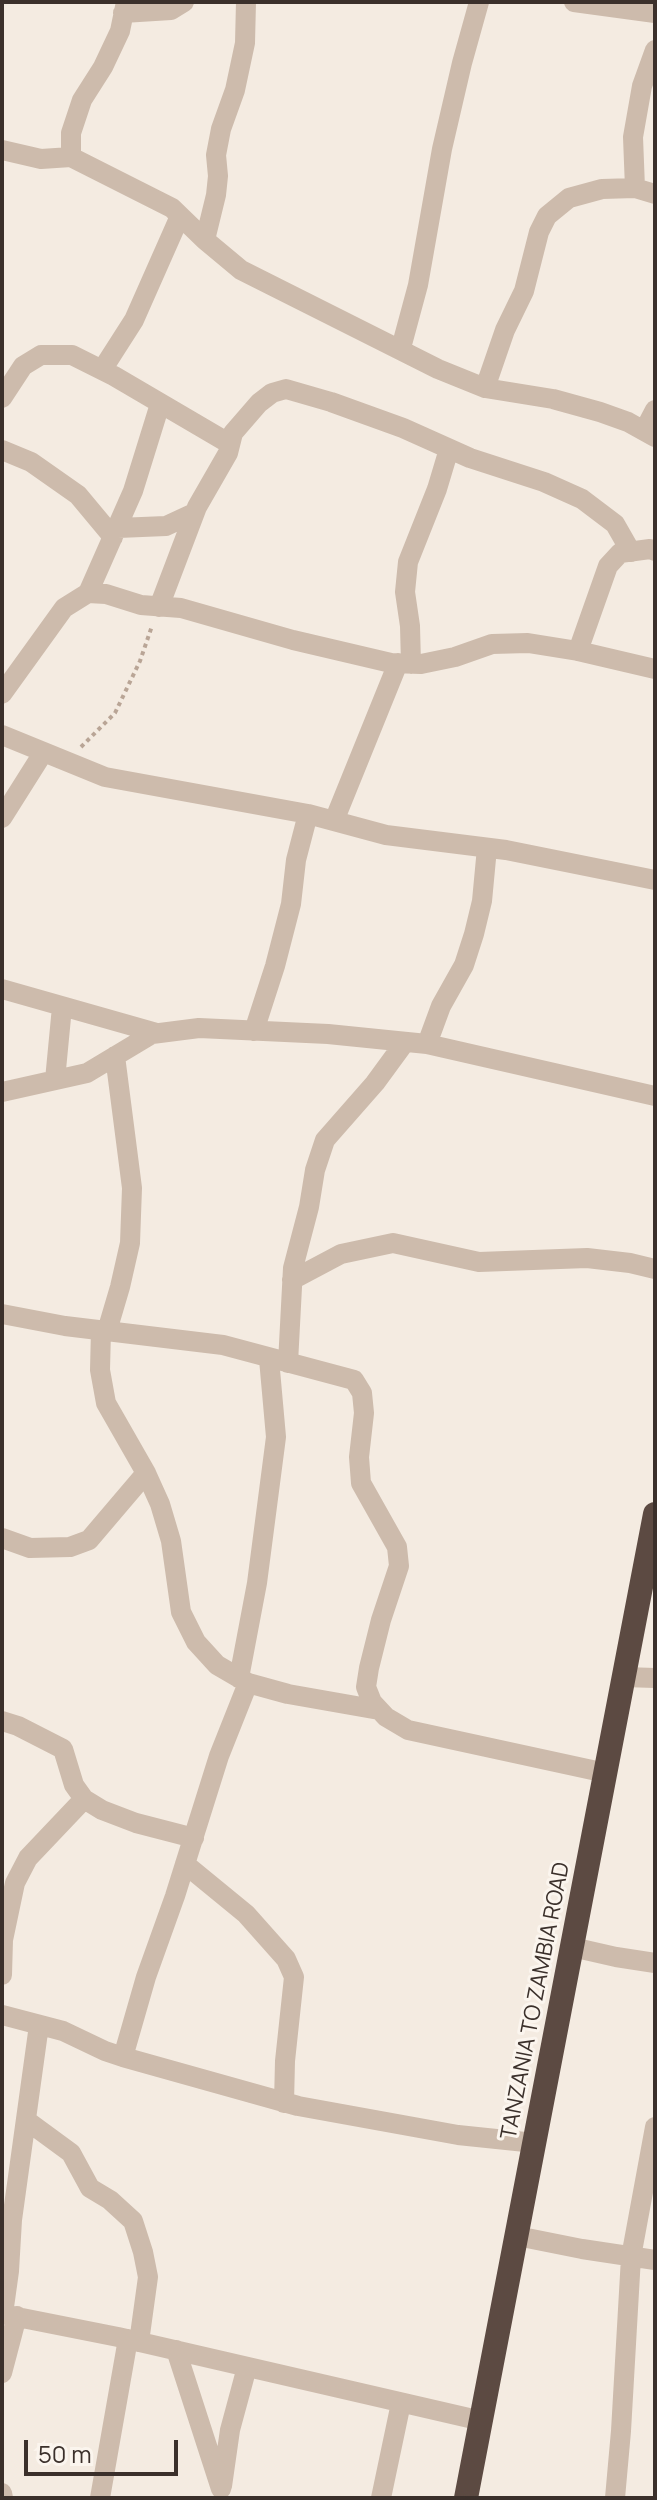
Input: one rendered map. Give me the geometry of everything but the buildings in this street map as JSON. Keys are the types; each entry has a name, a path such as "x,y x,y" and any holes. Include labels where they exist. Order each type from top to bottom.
{"highway":[{"name":"TANZANIA TO ZAMBIA ROAD","path":"466,2498 655,1514"}],"street":[{"path":"71,157 71,133 82,100 103,67 120,31 124,8 171,10 184,2"},
{"path":"205,240 216,195 216,155 221,129 235,90 245,43 246,2"},
{"path":"401,348 418,285 442,149 479,2"},
{"path":"574,2 655,13"},
{"path":"635,188 633,137 642,86 655,50"},
{"path":"2,150 41,159 71,157 172,208 241,270 438,369 485,388 553,399 600,412 650,434 655,410"},
{"path":"485,388 505,330 524,291 539,232 547,216 569,198 602,189 635,188 655,194"},
{"path":"102,370 134,320 180,216"},
{"path":"2,398 23,366 41,355 72,355 230,444"},
{"path":"159,607 194,513 233,433 259,403 272,393 286,389 403,428 449,449 544,482 582,499 615,524 631,552"},
{"path":"2,694 64,608 88,593 133,491 160,404"},
{"path":"334,821 405,664 410,626 405,592 408,562 449,449"},
{"path":"2,450 31,462 78,495 116,533"},
{"path":"116,533 166,526 194,513"},
{"path":"578,651 608,566 620,553 655,551"},
{"path":"88,593 106,594 141,605 181,608 293,640 405,664 455,657 492,644 528,643 655,669"},
{"path":"2,735 105,777 308,814 386,835 487,848 655,880"},
{"path":"2,818 43,753"},
{"path":"254,1031 288,916 296,860 308,814"},
{"path":"427,1044 441,1006 464,965 474,934 482,901 487,848"},
{"path":"2,989 157,1033"},
{"path":"55,1080 62,1007"},
{"path":"2,1092 87,1073 152,1034 199,1028 328,1034 427,1044 655,1096"},
{"path":"123,2057 146,1977 244,1680 276,1437 279,1361 293,1268 315,1170 325,1140 375,1083 405,1042"},
{"path":"115,1056 132,1188 130,1243 120,1287 104,1330 100,1370 106,1403 160,1504 171,1541 181,1612 196,1642 217,1665 244,1680 288,1694 379,1710"},
{"path":"292,1280 341,1254 393,1243 479,1262 587,1258 655,1269"},
{"path":"2,1314 65,1326 223,1345 354,1380 362,1393 364,1413 359,1457 361,1483 397,1547 399,1566 369,1668 366,1687 372,1702 386,1717 408,1730 606,1773"},
{"path":"2,1538 30,1548 70,1547 89,1540 146,1473"},
{"path":"624,1677 655,1678"},
{"path":"2,1721 63,1749 74,1785 84,1799 102,1810 136,1823 194,1838"},
{"path":"2,1975 3,1940 15,1883 28,1858 84,1799"},
{"path":"185,1864 246,1914 286,1959 294,1977 284,2103"},
{"path":"572,1947 655,1963"},
{"path":"2,2015 63,2031 123,2057 284,2103 458,2135 535,2143"},
{"path":"2,2373 12,2220 39,2025"},
{"path":"26,2120 71,2153 90,2188 110,2200 133,2221 148,2277 100,2498"},
{"path":"615,2498 631,2257 655,2127"},
{"path":"517,2236 655,2260"},
{"path":"7,2315 176,2350 482,2421"},
{"path":"176,2350 220,2493"},
{"path":"220,2493 230,2430 247,2367"},
{"path":"381,2498 401,2403"}],"path":[{"path":"63,761 115,713 140,661 159,607"}]}
